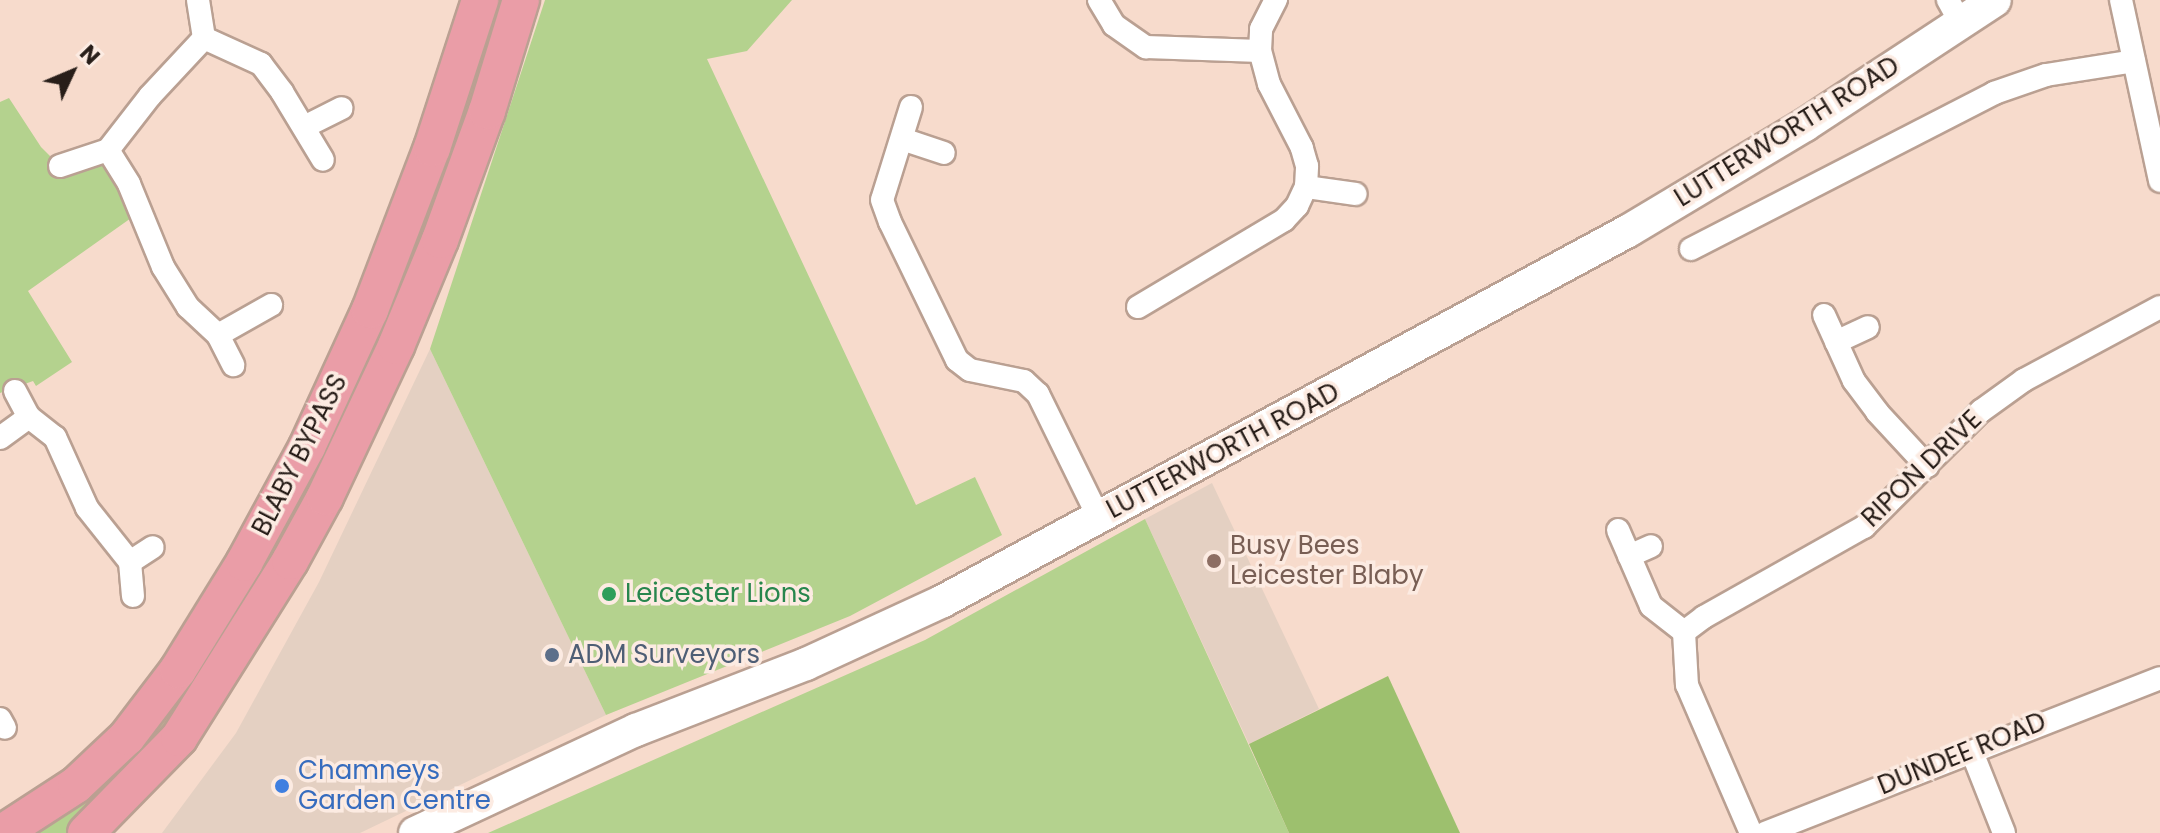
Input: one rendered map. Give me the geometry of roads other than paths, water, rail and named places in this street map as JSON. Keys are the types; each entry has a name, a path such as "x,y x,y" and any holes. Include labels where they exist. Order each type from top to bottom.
{"main road":[{"name":"BLABY BYPASS","path":"2,833 76,785 127,737 178,670 244,563 307,447 370,310 432,148 480,0"},
{"name":"BLABY BYPASS","path":"86,833 179,738 290,561 325,497 377,388 440,240 487,111 521,0"}],"street":[{"path":"198,0 204,38"},
{"path":"1099,0 1114,25 1146,47 1260,51"},
{"path":"1138,307 1284,220 1297,206 1306,187 1307,166 1302,148 1269,84 1260,51 1261,29 1276,0"},
{"name":"LUTTERWORTH ROAD","path":"415,833 636,730 865,638 1099,518 1628,231 1805,125 1954,11 1995,0"},
{"path":"2121,0 2160,181"},
{"path":"204,38 261,64 323,160"},
{"path":"60,166 108,150 150,96 204,38"},
{"name":"LUTTERWORTH ROAD","path":"1691,249 1994,93 2046,75 2134,61"},
{"path":"911,107 882,200 947,346 965,367 1024,381 1038,394 1099,518"},
{"path":"304,127 342,108"},
{"path":"902,139 944,153"},
{"path":"108,150 129,184 163,267 188,307 218,335 233,365"},
{"path":"1306,187 1356,194"},
{"path":"218,335 271,305"},
{"name":"RIPON DRIVE","path":"1684,632 1704,617 1864,527 1981,411 2024,380 2095,339 2160,307"},
{"path":"1824,315 1854,381 1877,412 1927,466"},
{"path":"1836,342 1868,327"},
{"path":"15,391 29,417 55,437 87,508 130,562 133,596"},
{"path":"0,438 29,417"},
{"path":"1618,530 1651,606 1684,632 1687,685 1751,833"},
{"path":"1629,556 1651,546"},
{"path":"130,562 153,547"},
{"name":"DUNDEE ROAD","path":"1765,833 2160,678"},
{"path":"1972,752 2004,833"}],"place":[{"name":"Busy Bees Leicester Blaby","path":"1214,561"},
{"name":"Leicester Lions","path":"609,594"},
{"name":"ADM Surveyors","path":"552,655"},
{"name":"Chamneys Garden Centre","path":"282,786"}]}
